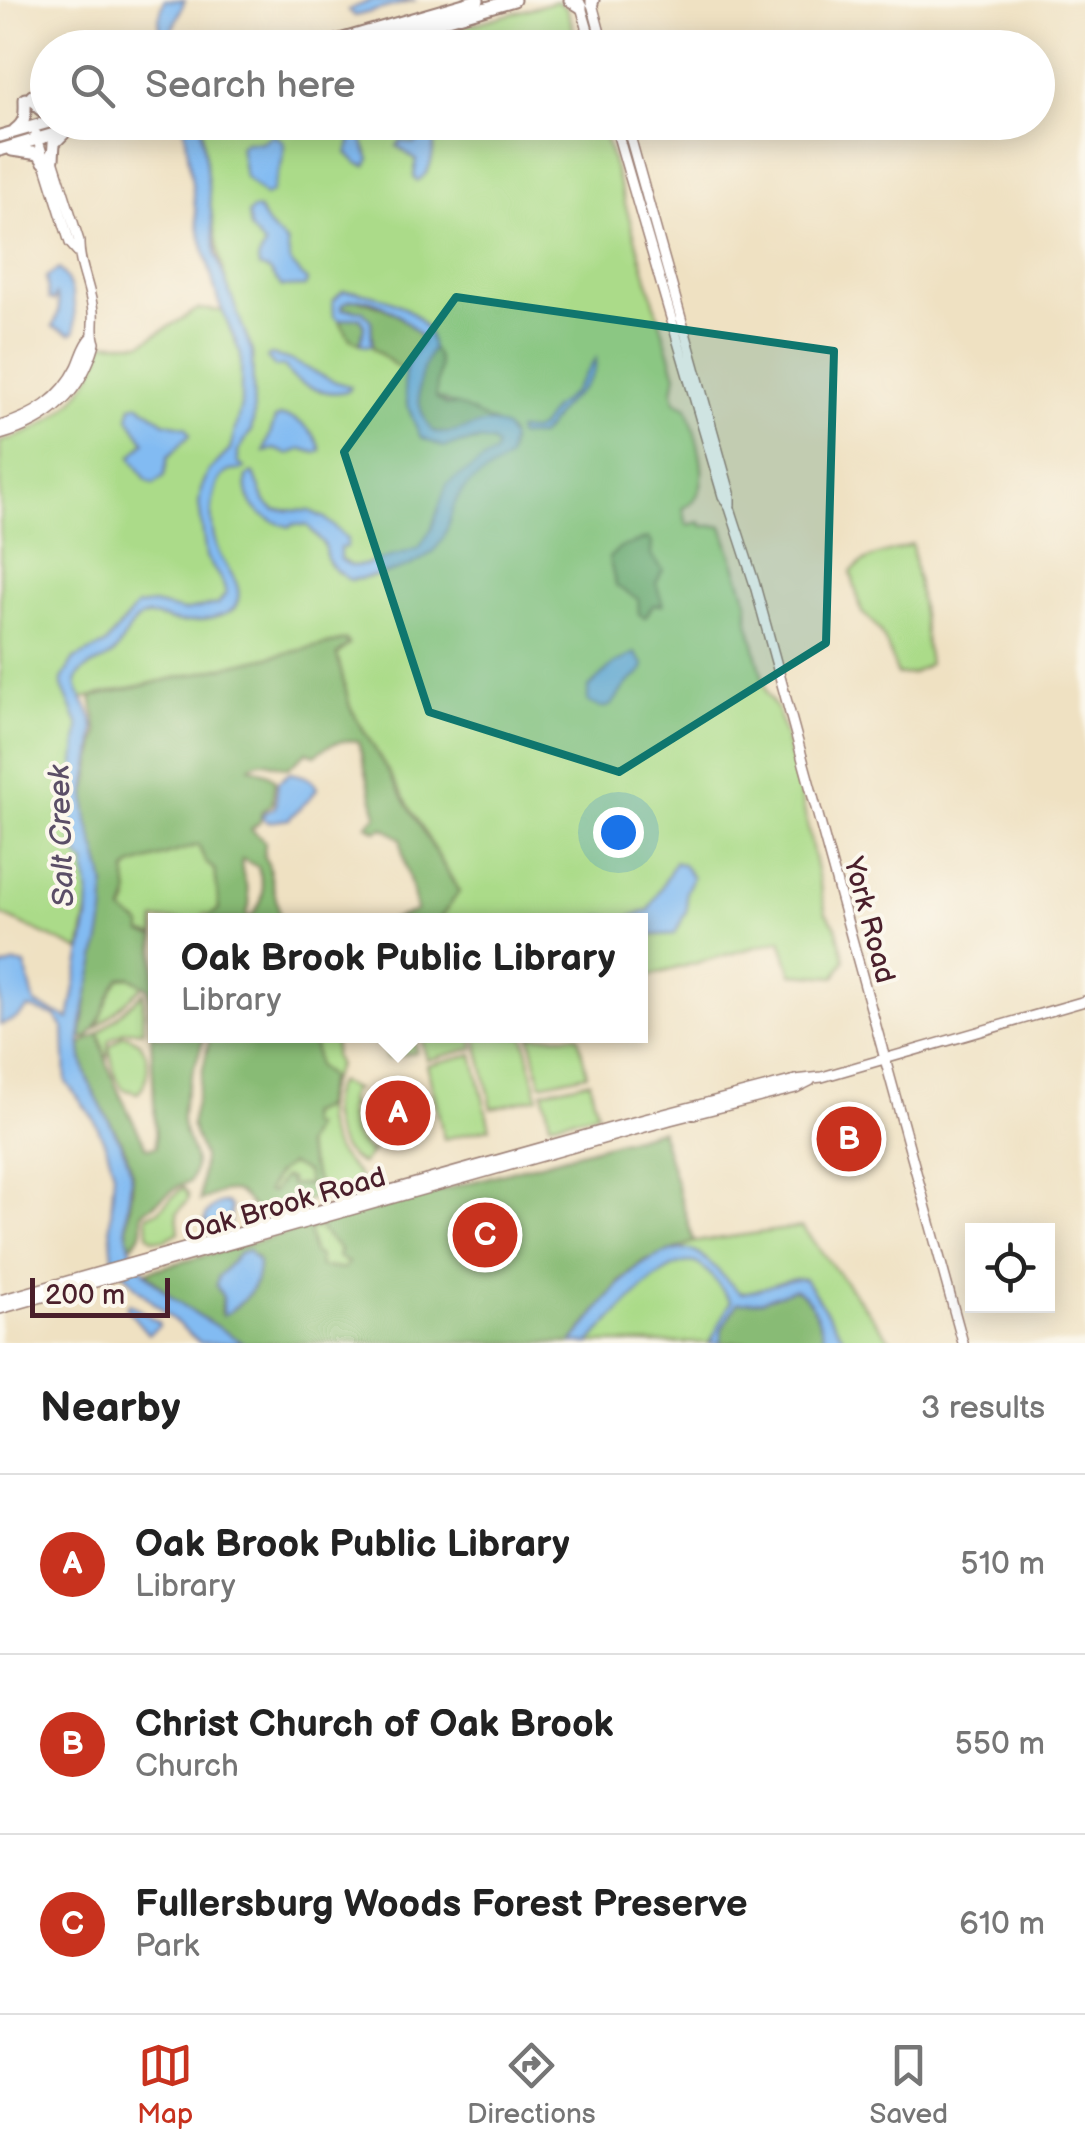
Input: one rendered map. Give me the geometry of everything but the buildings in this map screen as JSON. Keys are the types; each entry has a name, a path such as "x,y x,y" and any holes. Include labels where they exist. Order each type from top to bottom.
{"main road":[{"path":"374,30 478,0"},
{"path":"410,30 514,0"},
{"path":"584,2 589,30"},
{"path":"584,2 596,30"},
{"path":"4,142 22,126 30,100"},
{"path":"4,142 30,132"},
{"path":"0,435 47,416 70,396 87,369 95,343 92,306 78,240 44,140"},
{"path":"48,160 57,140"},
{"name":"York Road","path":"619,140 796,732 963,1343"},
{"name":"York Road","path":"631,140 730,494 730,508"},
{"path":"4,142 48,160"},
{"path":"0,426 49,403 72,376 92,337"},
{"name":"Oak Brook Road","path":"0,1300 796,1088 812,1079 1085,1001"},
{"name":"Oak Brook Road","path":"0,1309 108,1272"}],"highlighted area":[{"path":"456,297 834,351 826,643 619,772 429,712 344,452"}],"green space":[{"path":"557,1 567,9 574,30 452,30"},
{"path":"203,140 606,140 676,375 675,401 687,407 699,447 700,490 683,508 687,525 701,522 702,526 722,526 748,603 748,620 767,694 778,711 799,786 826,913 836,926 845,960 835,977 792,974 781,940 648,976 648,913 444,913 459,891 350,707 337,655 349,644 346,640 71,701 82,726 91,897 80,951 0,914 0,442 36,428 66,408 89,379 104,343 142,343 198,309 237,312 216,242","holes":["406,386 460,407 510,433 510,450 484,440 443,447 421,437 407,405"]},
{"path":"355,299 392,312 422,339 405,373 373,348 371,321 352,309 342,309 343,303"},
{"path":"360,317 364,326 361,344 350,339 339,320"},
{"path":"432,348 439,366 436,398 492,422 451,434 432,431 421,410 418,390"},
{"path":"648,538 652,543 651,555 663,570 656,583 663,605 653,605 645,618 639,614 638,599 616,586 609,558 619,548"},
{"path":"912,544 929,664 912,674 897,675 880,633 862,613 851,572 873,557"},
{"path":"346,640 349,644 337,655 350,707 459,892 444,913 410,913 416,911 401,839 384,828 376,831 367,825 377,815 358,741 335,743 315,755 307,752 288,768 264,762 255,764 250,767 269,774 275,781 272,804 262,811 260,822 251,829 265,842 264,857 279,913 254,913 262,898 262,881 258,867 242,859 249,893 246,913 214,913 219,910 215,870 206,863 198,845 133,865 126,871 129,894 123,912 148,934 148,988 130,977 120,978 93,1031 87,1038 81,1038 105,886 87,825 86,794 98,733 91,697"},
{"path":"198,845 206,863 215,870 219,910 148,913 148,934 142,933 123,912 129,902 126,872 133,865"},
{"path":"130,976 144,985 98,1027 109,992 120,978"},
{"path":"144,992 143,1030 125,1031 109,1040 107,1063 99,1033"},
{"path":"99,1033 107,1063 147,1148 156,1147 151,1043 202,1043 182,1111 183,1130 194,1157 194,1173 190,1182 142,1213 142,1232 130,1246 129,1160 83,1064 81,1045"},
{"path":"123,1035 139,1043 147,1058 146,1076 138,1093 123,1089 115,1075 109,1047"},
{"path":"209,1043 314,1043 317,1066 329,1077 322,1108 307,1114 308,1125 313,1127 304,1146 322,1194 335,1194 261,1212 232,1191 200,1201 203,1157 191,1125","holes":["290,1164 306,1172 309,1184 290,1185 290,1179 283,1177 273,1192 267,1191 277,1173"]},
{"path":"314,1043 335,1043 338,1065 328,1088 325,1122 333,1145 364,1187 322,1195 304,1146 313,1127 308,1126 307,1114 322,1108 329,1078 317,1066"},
{"path":"384,1043 414,1043 416,1052 387,1058"},
{"path":"423,1043 473,1043 474,1048 427,1060"},
{"path":"478,1043 526,1043 538,1097 492,1108"},
{"path":"532,1043 580,1043 587,1074 541,1084"},
{"path":"473,1054 490,1128 444,1139 427,1065"},
{"path":"590,1081 597,1113 550,1123 543,1091"},
{"path":"338,1082 356,1090 352,1089 348,1102 352,1106 348,1108 351,1127 360,1142 373,1150 362,1164 344,1150 333,1128 331,1104"},
{"path":"660,1130 694,1242 802,1227 893,1343 243,1343 146,1272"},
{"path":"660,1130 694,1242 641,1263 620,1281 572,1343 243,1343 174,1300 146,1272","holes":["321,1227 340,1250 338,1257 348,1263 344,1269 320,1267 309,1230","256,1257 257,1275 250,1292 238,1305 221,1313 223,1297 216,1285 223,1272 236,1261"]},
{"path":"290,1164 306,1172 309,1184 289,1185 286,1177 273,1192 267,1191 281,1168"},
{"path":"183,1187 188,1200 177,1213 179,1232 165,1240 153,1239 148,1234 147,1216 158,1211"},
{"path":"794,1289 811,1305 827,1343 720,1343 722,1328 737,1303"}],"water":[{"path":"164,0 185,0 172,30 160,30"},
{"path":"372,0 416,0 355,16 348,10"},
{"path":"186,140 203,140 216,255 252,352 254,417 251,431 238,452 238,463 245,468 228,472 220,479 212,514 217,547 237,585 238,600 231,611 208,619 184,622 152,616 141,618 114,654 86,669 77,679 94,727 86,806 105,900 81,1050 89,1082 130,1167 126,1224 129,1245 152,1280 188,1309 243,1343 200,1343 137,1288 113,1259 110,1226 114,1173 94,1119 66,1082 64,1029 55,1016 29,1008 0,1025 0,968 16,963 25,965 35,1004 69,1019 88,919 85,863 79,858 74,841 70,808 79,726 62,679 74,659 105,645 137,606 153,604 183,611 218,604 226,593 206,557 199,504 209,471 230,450 241,405 241,355 218,300 197,222"},
{"path":"281,140 284,153 272,192 265,196 245,177 240,147 245,142"},
{"path":"350,140 363,140 370,159 366,166 347,153"},
{"path":"419,140 435,140 429,168 417,181 416,160 397,146 401,141 414,144"},
{"path":"259,210 269,227 287,243 290,262 307,281 305,286 282,287 270,271 259,267 265,246 250,229 248,214"},
{"path":"59,269 73,298 75,331 71,334 53,327 59,304 56,295 54,301 49,299 46,277"},
{"path":"343,291 371,294 399,305 412,313 429,334 432,348 418,390 421,410 432,431 450,433 496,424 505,428 511,439 508,458 469,484 459,496 445,535 435,549 401,569 350,580 332,567 325,546 308,526 280,524 257,510 248,496 247,477 252,473 255,476 265,502 275,510 310,511 325,518 347,539 347,547 340,548 340,559 351,566 364,565 419,548 431,530 447,484 495,453 496,446 477,440 443,447 421,437 404,384 407,363 422,339 385,307 363,299 352,300 342,309 363,311 371,321 372,345 361,344 364,326 360,317 339,320 334,316 333,301"},
{"path":"270,355 350,386 349,390 323,391 304,384 285,367 274,366 267,358"},
{"path":"596,359 590,379 539,436 518,436 517,430 540,427 572,393"},
{"path":"139,404 164,422 186,427 190,435 168,457 164,476 154,484 146,480 131,457 145,442 129,418 131,406"},
{"path":"280,416 306,427 321,451 264,452 275,419"},
{"path":"635,653 643,669 613,703 604,707 588,702 588,688 613,665"},
{"path":"290,773 306,777 317,788 289,819 268,822 262,818 264,813 275,807 278,782"},
{"path":"675,862 683,865 693,877 686,892 687,909 675,934 648,936 648,913 641,913 649,910"},
{"path":"226,1203 231,1207 230,1224 218,1230 209,1228 205,1220 208,1213"},
{"path":"682,1249 707,1260 741,1293 805,1279 847,1343 827,1343 811,1305 794,1289 762,1301 737,1303 722,1328 720,1343 710,1343 731,1301 704,1268 687,1262 673,1267 641,1290 589,1343 572,1343 631,1273 662,1254"},
{"path":"248,1250 258,1262 256,1280 243,1300 223,1316 223,1297 216,1285 218,1277 239,1253"},
{"path":"129,1303 159,1326 148,1334 126,1308"}],"place":[{"name":"Oak Brook Public Library","path":"398,1113"},
{"name":"Christ Church of Oak Brook","path":"849,1139"},
{"name":"Fullersburg Woods Forest Preserve","path":"485,1235"}],"water label":[{"name":"Salt Creek","path":"62,836"}]}
